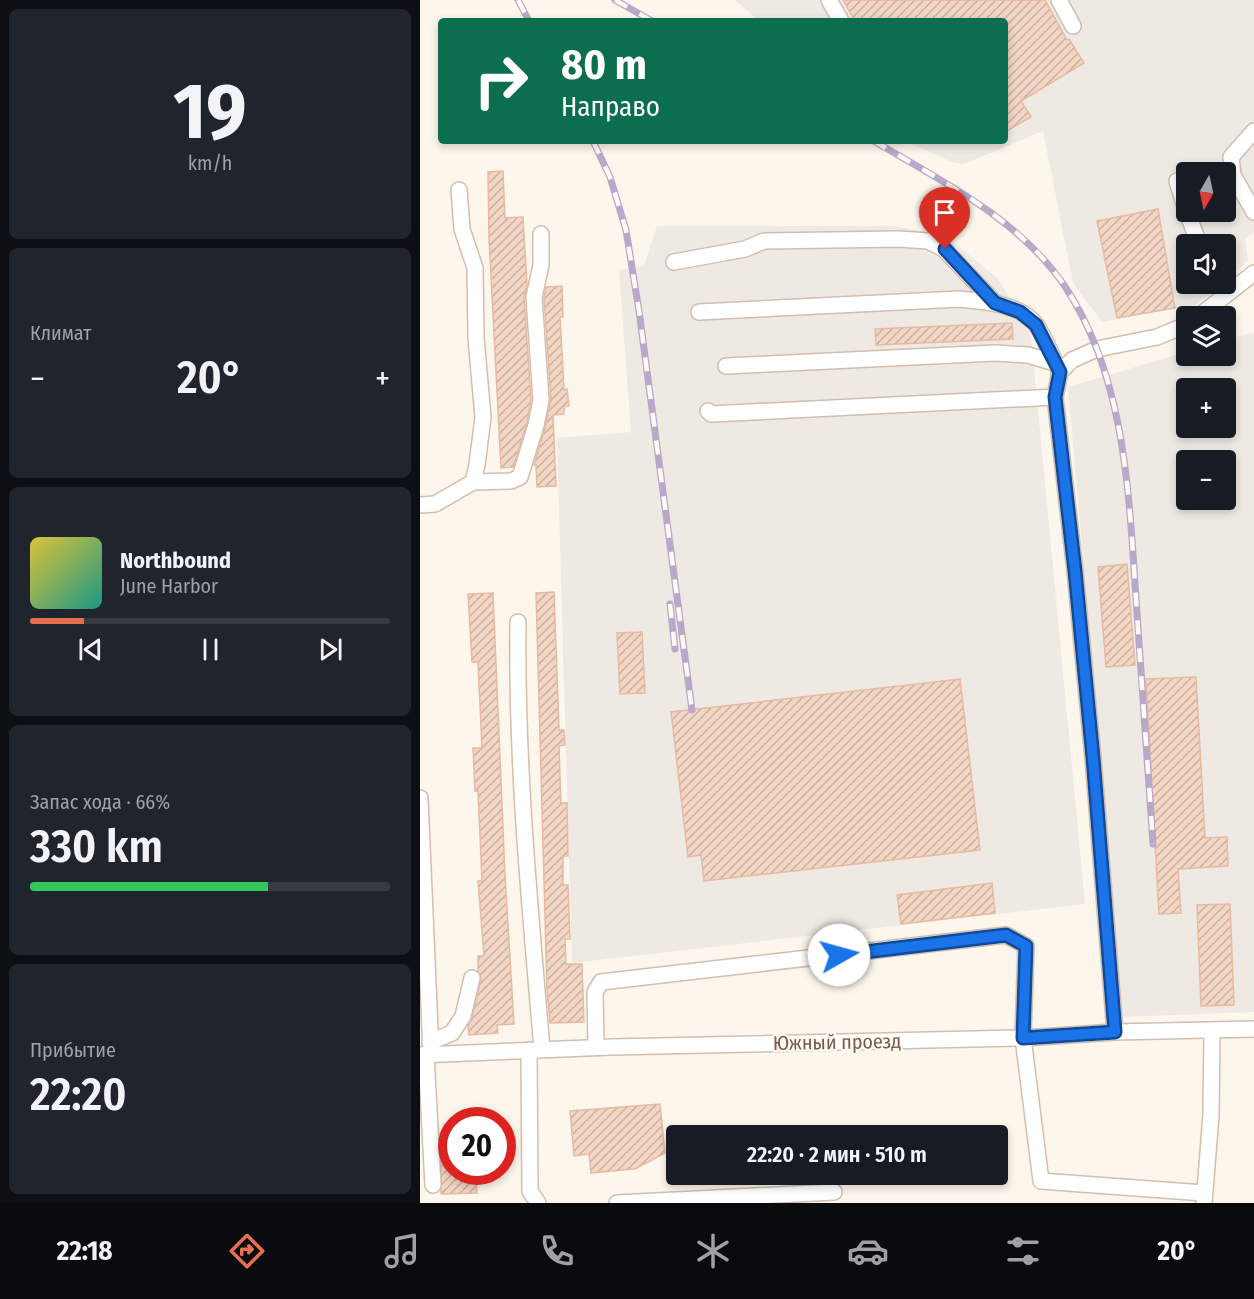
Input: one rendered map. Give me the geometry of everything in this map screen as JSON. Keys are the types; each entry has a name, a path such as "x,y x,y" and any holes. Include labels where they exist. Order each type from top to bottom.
{"street":[{"path":"829,0 839,18"},
{"path":"1059,0 1073,26"},
{"path":"1254,131 1231,157 1233,175 1254,212"},
{"path":"459,190 462,229 475,268 476,338 483,417 477,465 472,482"},
{"path":"420,505 435,504 472,482 511,481 520,477 541,400 534,297 542,265 541,234"},
{"path":"674,262 745,249 764,241 899,239 928,241 945,249 995,303"},
{"path":"1236,282 1254,273"},
{"path":"1208,306 1218,294"},
{"path":"699,312 960,299 995,303 1020,312 1036,325 1058,367 1055,397 1092,746 1115,1032"},
{"path":"726,366 995,353 1028,355 1058,367 1097,349 1157,338 1176,329"},
{"path":"708,411 711,414 1055,397"},
{"path":"518,622 517,694 535,1049 531,1199"},
{"path":"420,798 430,1017 427,1051 433,1185"},
{"path":"596,1047 596,992 601,982 1006,935 1026,946 1023,1038 1041,1181 1204,1198 1211,1114 1212,1031"},
{"path":"427,1051 452,1033 463,1016 472,978"},
{"name":"Южный проезд","path":"427,1051 1023,1038 1115,1032 1254,1029"},
{"path":"617,1203 834,1192"}],"shaded area":[{"path":"735,0 1254,0 1254,232 1245,239 1248,260 1236,271 1236,234 1176,234 1176,294 1209,294 1195,305 1176,306 1176,308 1102,322 1073,283 1043,131 964,164 955,163 912,144 1008,144 1008,18 756,18"},
{"path":"657,226 893,226 945,235 999,280 1031,336 1085,904 572,963 557,438 631,432 619,270 644,266"},
{"path":"1254,332 1254,1012 1123,1017 1068,387 1176,355 1176,366 1236,366 1236,337"}],"building":[{"path":"843,0 1045,0 1067,40 1069,39 1084,63 1021,101 1031,117 1008,130 1008,18 853,18"},
{"path":"503,171 505,218 523,217 527,285 524,298 531,399 527,423 513,467 501,468 489,238 488,172"},
{"path":"1158,209 1175,308 1117,318 1097,221"},
{"path":"562,286 563,317 560,317 564,390 567,389 569,406 564,406 564,414 553,415 556,486 537,487 536,465 534,465 551,400 544,298 546,287"},
{"path":"1012,323 1013,339 876,345 875,329"},
{"path":"1127,564 1135,665 1106,667 1098,567"},
{"path":"554,592 559,730 564,730 565,745 559,746 561,803 567,803 568,856 563,856 563,885 568,885 570,939 565,939 566,964 582,964 584,1022 550,1023 547,989 536,593"},
{"path":"493,593 514,1024 497,1025 498,1033 469,1035 468,1026 481,980 478,971 478,956 484,956 478,881 482,881 478,791 475,791 473,748 482,748 478,662 472,662 468,594"},
{"path":"642,632 645,693 620,694 617,633"},
{"path":"1196,677 1205,838 1227,837 1228,866 1178,869 1181,913 1159,914 1146,679"},
{"path":"960,679 980,850 704,881 701,855 688,857 671,712"},
{"path":"992,883 995,913 901,924 897,895"},
{"path":"1230,904 1234,1005 1201,1006 1197,905"},
{"path":"660,1104 665,1153 635,1169 591,1173 589,1154 574,1156 570,1111"},
{"path":"441,1185 477,1185 477,1193 441,1194"}],"railway":[{"path":"518,0 527,18"},
{"path":"615,0 647,18"},
{"path":"594,144 610,177 626,230 639,311 692,710"},
{"path":"879,144 977,203 1024,240 1064,285 1085,322 1101,361 1122,443 1127,486 1153,844"},
{"path":"670,604 675,649"}],"route":[{"path":"839,955 1006,935 1026,946 1023,1038 1115,1032 1093,758 1055,397 1060,372 1036,325 1020,312 995,303 945,249"}]}
